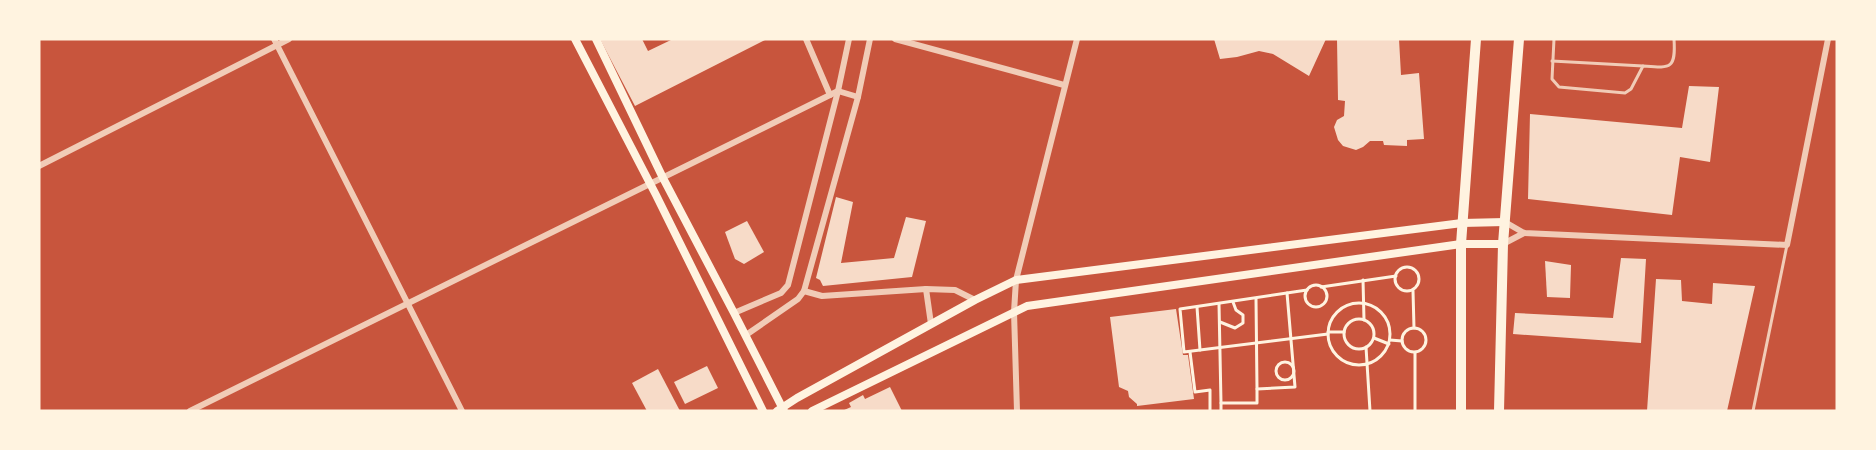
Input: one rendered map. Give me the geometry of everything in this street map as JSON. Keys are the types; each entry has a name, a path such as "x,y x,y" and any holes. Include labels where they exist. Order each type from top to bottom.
{"highway":[{"path":"1461,411 1461,244 1476,39"},
{"path":"1499,411 1503,244 1519,39"}],"main road":[{"path":"575,39 763,411"},
{"path":"596,39 663,177 746,335 781,410 931,324 1016,280 1462,223 1505,222"},
{"path":"812,411 1027,306 1461,244 1503,244"}],"street":[{"path":"39,166 276,42 289,39"},
{"path":"806,39 830,95"},
{"path":"734,313 781,293 788,285 838,91 849,39"},
{"path":"746,335 798,299 804,291 858,97 870,39"},
{"path":"895,39 1064,85"},
{"path":"1017,411 1014,312 1016,280 1077,39"},
{"path":"1505,222 1524,233 1787,245 1828,39"},
{"path":"276,42 462,411"},
{"path":"190,411 838,91 858,97"},
{"path":"1503,244 1524,233"},
{"path":"804,291 822,296 926,289 955,290 975,300"},
{"path":"926,289 931,324"}],"lane":[{"path":"1554,39 1552,79 1559,87 1625,93 1631,89 1643,66"},
{"path":"1552,61 1665,68 1672,63 1675,56 1674,39"},
{"path":"1753,411 1787,245"}],"path":[{"path":"1344,332 1184,352 1180,309 1307,290 1314,285 1321,287 1395,276 1408,267 1415,270 1419,281 1413,291 1414,328"},
{"path":"1395,276 1398,287 1405,291 1413,291"},
{"path":"1363,280 1364,320"},
{"path":"1307,290 1305,295 1307,302 1312,306 1319,306 1326,298 1325,291 1321,287"},
{"path":"1257,389 1295,387 1287,293"},
{"path":"1221,403 1257,403 1256,298"},
{"path":"1220,322 1235,328 1243,323 1243,315 1236,310 1233,302"},
{"path":"1356,303 1376,308 1384,315 1391,334 1385,353 1368,365 1357,366 1338,358 1332,350 1328,333 1338,311 1356,303"},
{"path":"1220,304 1221,411"},
{"path":"1197,307 1200,350"},
{"path":"1353,320 1364,320 1373,328 1373,338 1366,347 1359,349 1349,346 1344,332 1353,320"},
{"path":"1414,328 1425,334 1426,342 1423,350 1415,353 1407,351 1402,341 1404,333 1414,328"},
{"path":"1373,338 1390,342 1402,341"},
{"path":"1366,347 1370,411"},
{"path":"1190,352 1195,392 1210,390 1210,411"},
{"path":"1414,411 1415,353"},
{"path":"1287,362 1293,365 1295,371 1291,379 1285,381 1280,379 1276,371 1278,365 1287,362"}],"building":[{"path":"600,39 642,39 648,51 673,39 767,39 635,106"},
{"path":"1214,39 1326,39 1309,76 1273,54 1259,51 1220,59"},
{"path":"1337,39 1399,39 1401,75 1419,73 1424,139 1407,140 1407,146 1384,145 1383,141 1370,141 1356,150 1343,146 1338,140 1334,127 1337,120 1344,116 1345,101 1338,100"},
{"path":"1689,86 1719,87 1710,162 1680,157 1672,215 1528,199 1530,114 1682,128"},
{"path":"836,197 853,202 841,263 894,258 906,217 926,221 912,277 823,286 816,278"},
{"path":"747,221 764,252 744,264 735,259 725,232"},
{"path":"1621,258 1646,259 1641,343 1513,334 1515,313 1613,318"},
{"path":"1545,261 1571,265 1570,298 1547,297"},
{"path":"1656,279 1681,280 1682,301 1712,304 1713,283 1755,286 1727,411 1647,411"},
{"path":"1176,309 1183,355 1188,355 1194,399 1137,406 1129,397 1128,391 1119,387 1110,317"},
{"path":"707,366 718,388 685,404 674,382"},
{"path":"658,369 680,411 647,411 632,383"},
{"path":"890,387 902,411 842,411 851,407 849,403 863,395 865,399"}]}
